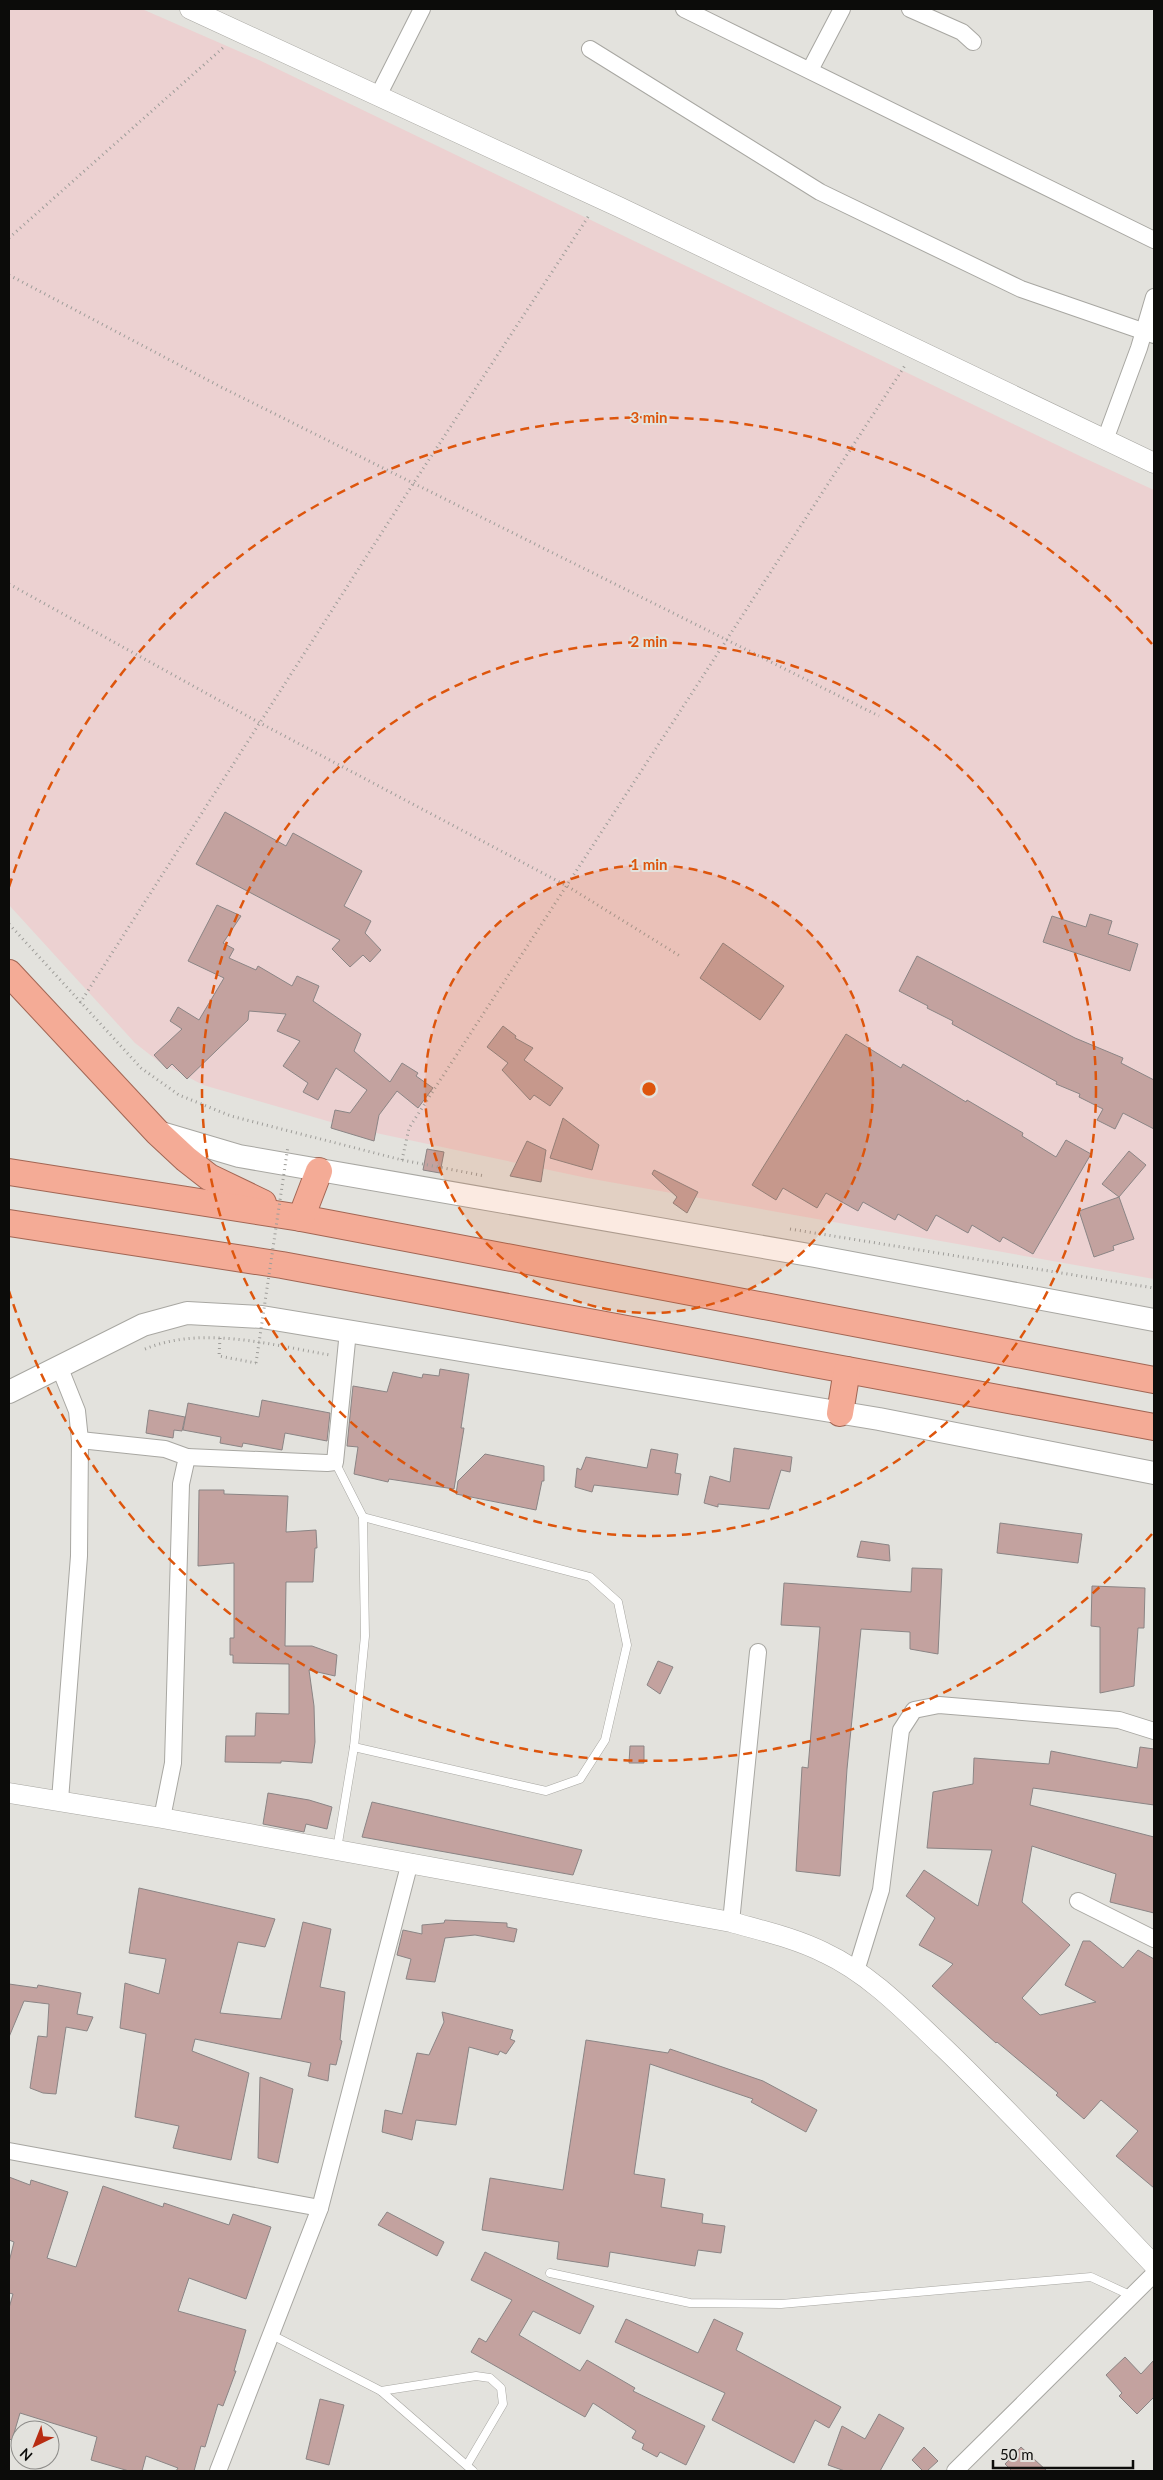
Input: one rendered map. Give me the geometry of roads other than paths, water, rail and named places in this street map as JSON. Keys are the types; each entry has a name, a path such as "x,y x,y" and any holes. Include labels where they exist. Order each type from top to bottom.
{"highway":[{"path":"9,973 157,1132 209,1177 296,1217"},
{"path":"296,1217 318,1171"},
{"path":"9,1172 296,1217 1154,1380"},
{"path":"9,1223 282,1265 1154,1427"},
{"path":"840,1413 847,1370"}],"main road":[{"path":"157,1132 239,1156 318,1171 815,1256 1154,1320"},
{"path":"9,1392 143,1325 187,1313 262,1317 840,1413 1154,1473"}],"street":[{"path":"190,9 600,198 1154,463"},
{"path":"378,96 422,9"},
{"path":"684,9 706,14 810,70 1154,240"},
{"path":"810,70 842,9"},
{"path":"910,9 962,32 973,42"},
{"path":"590,49 820,192 1021,290 1149,333"},
{"path":"1105,440 1149,333 1154,297"},
{"path":"80,1440 165,1449 187,1457 335,1462 348,1331"},
{"path":"58,1366 77,1411 80,1440 78,1556 60,1800"},
{"path":"162,1818 172,1763 181,1484 187,1457"},
{"path":"731,1922 758,1652"},
{"path":"856,1971 881,1890 901,1730 914,1710 939,1705 1119,1720 1154,1731"},
{"path":"9,1793 60,1800 410,1862 731,1922 786,1937 826,1953 856,1971 893,1999 982,2085 1154,2265"},
{"path":"218,2471 320,2208 410,1862"},
{"path":"1078,1901 1154,1939"},
{"path":"9,2151 320,2208"},
{"path":"955,2471 1154,2274"}],"lane":[{"path":"335,1462 363,1517 365,1636 354,1747 337,1849"},
{"path":"354,1747 546,1792 580,1779 605,1740 627,1645 618,1602 590,1577 363,1517"},
{"path":"550,2273 690,2303 781,2304 1091,2277 1132,2296"},
{"path":"272,2334 381,2391 473,2471"},
{"path":"381,2391 476,2376 490,2378 501,2388 503,2404 466,2465"}]}
